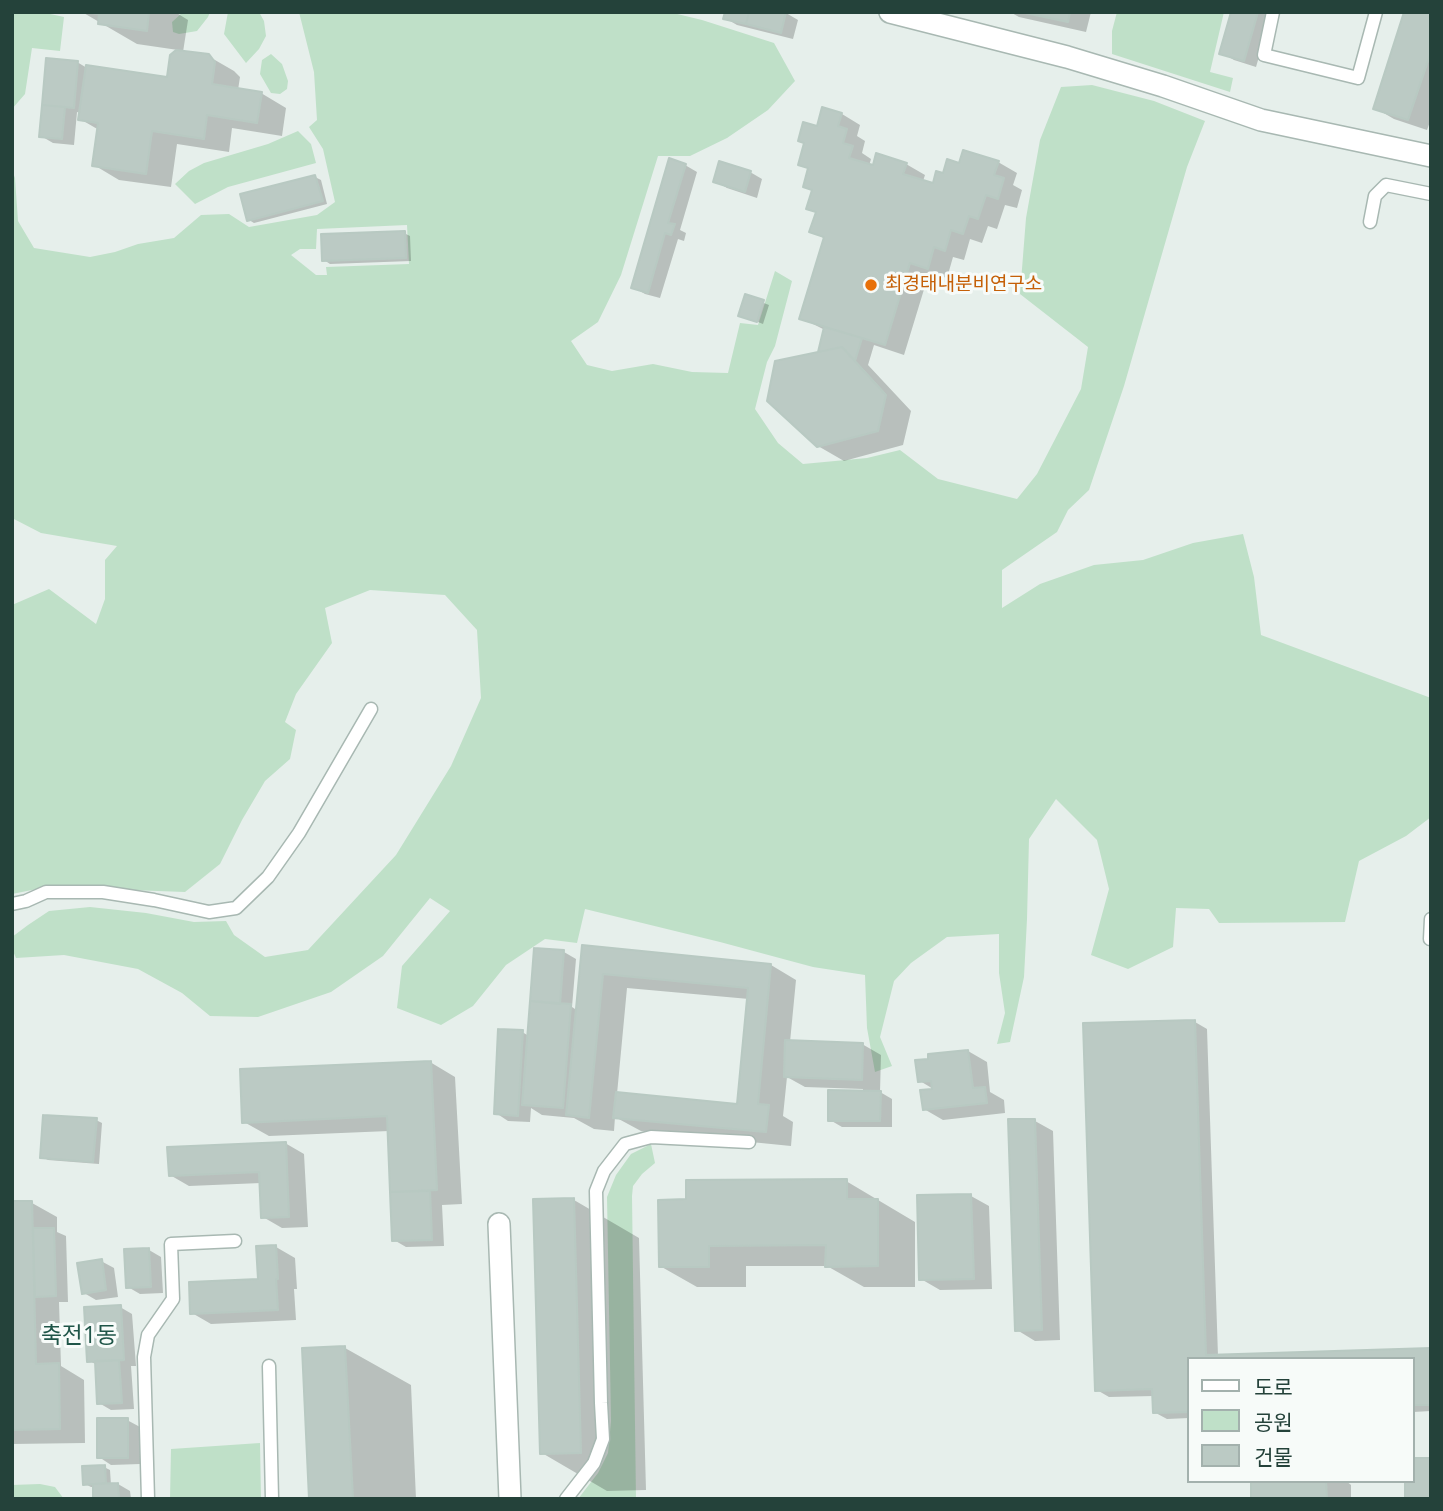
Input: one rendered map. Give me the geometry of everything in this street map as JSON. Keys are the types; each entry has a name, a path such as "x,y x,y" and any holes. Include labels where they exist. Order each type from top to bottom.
{"street":[{"path":"890,12 1079,60 1261,120 1431,156"},
{"path":"499,1224 510,1499"}],"lane":[{"path":"1273,12 1264,55 1358,78 1376,12"},
{"path":"1370,222 1376,196 1386,185 1431,194"},
{"path":"12,904 46,892 103,892 209,912 236,908 268,877 299,832 372,709"},
{"path":"1430,939 1431,919"},
{"path":"566,1499 594,1463 603,1439 596,1191 604,1171 625,1144 651,1138 749,1142"},
{"path":"148,1499 144,1357 148,1335 173,1298 171,1244 235,1241"},
{"path":"270,1366 272,1499"}],"green space":[{"path":"12,12 41,12 64,17 60,51 32,48 25,94 12,109"},
{"path":"183,12 210,12 197,31 179,34 173,32 172,22"},
{"path":"228,12 259,12 264,21 266,36 259,49 246,63 224,34"},
{"path":"299,12 669,12 774,43 795,81 768,110 727,138 690,156 658,156 621,275 598,322 571,341 587,365 612,371 653,364 692,372 728,373 740,323 758,325 775,271 792,281 755,409 778,443 803,464 867,458 900,450 938,479 1017,499 1037,474 1081,389 1088,347 1020,294 1026,218 1040,140 1061,87 1092,85 1154,101 1205,121 1187,167 1124,386 1089,490 1068,510 1057,532 1002,570 1002,608 1040,584 1094,565 1143,560 1193,543 1243,534 1254,577 1261,635 1431,698 1431,817 1406,836 1359,861 1345,922 1219,923 1209,909 1176,908 1173,947 1128,969 1091,955 1109,889 1097,840 1056,799 1029,839 1024,977 1010,1042 997,1044 1005,1013 999,973 999,934 947,937 911,963 894,981 880,1037 892,1066 875,1072 867,1028 865,975 813,967 585,909 577,943 545,939 506,965 473,1006 441,1025 397,1008 402,966 450,911 430,898 383,956 331,992 258,1017 210,1016 182,993 138,969 64,955 16,958 12,949 12,937 28,925 49,911 90,907 194,922 226,921 234,935 265,957 308,950 396,855 451,766 481,698 477,630 445,595 370,590 325,608 332,643 296,694 285,722 296,730 290,759 265,781 220,864 185,892 47,887 12,894 12,605 49,589 96,624 105,599 105,560 117,546 41,533 12,518 12,170 18,221 34,248 90,257 174,238 201,215 229,214 249,227 317,215 335,202 323,149 309,127 317,120 314,72","holes":["407,225 409,264 326,267 327,275 316,275 291,255 300,249 316,249 317,229"]},
{"path":"1117,12 1224,12 1210,72 1233,78 1230,92 1112,54 1112,31"},
{"path":"271,54 282,64 288,81 287,89 280,94 271,93 260,74 262,60"},
{"path":"298,131 311,144 316,163 228,187 195,204 175,184 189,171 204,163 268,144"},
{"path":"651,1144 655,1163 633,1186 632,1196 636,1499 578,1499 598,1473 608,1453 611,1421 607,1197 616,1175 631,1154"},
{"path":"260,1443 261,1499 170,1499 171,1449"},
{"path":"40,1484 55,1487 64,1499 12,1499 12,1485"}],"building":[{"path":"85,12 149,12 147,31 98,24 99,14"},
{"path":"725,12 749,12 746,24 723,19"},
{"path":"749,12 786,12 781,33 746,24"},
{"path":"1021,12 1070,12 1068,22"},
{"path":"1231,12 1258,12 1244,61 1219,54"},
{"path":"1404,12 1431,12 1431,52 1408,120 1373,109"},
{"path":"176,50 209,54 215,62 212,84 262,92 257,123 207,115 204,139 152,131 146,174 92,166 98,123 78,120 86,65 167,77 170,55"},
{"path":"46,58 78,61 74,108 42,105"},
{"path":"42,105 65,107 62,139 39,137"},
{"path":"822,107 842,113 838,126 847,129 843,143 853,146 849,158 873,165 876,153 907,163 903,174 933,183 936,171 943,173 947,159 959,163 963,150 999,161 994,175 1004,178 998,199 986,195 978,219 969,216 963,234 951,230 945,251 934,247 928,269 910,263 885,345 799,319 824,237 809,232 816,212 806,209 812,190 803,187 808,168 798,165 804,143 798,141 803,122 817,126"},
{"path":"669,158 686,164 668,223 675,224 671,235 665,233 648,293 631,288"},
{"path":"719,161 751,171 745,192 713,182"},
{"path":"315,175 323,201 247,221 240,194"},
{"path":"405,231 406,258 322,261 321,234"},
{"path":"745,294 764,300 757,322 738,316"},
{"path":"824,327 862,338 855,361 842,347 818,352"},
{"path":"842,347 886,395 878,431 817,447 767,401 775,361"},
{"path":"582,945 771,964 758,1104 769,1105 766,1132 613,1118 616,1092 737,1104 748,988 603,974 589,1118 566,1115"},
{"path":"534,948 564,950 560,1004 530,1001"},
{"path":"530,1001 571,1004 563,1108 522,1105"},
{"path":"1195,1020 1206,1355 1431,1348 1431,1405 1415,1405 1415,1357 1188,1357 1188,1412 1153,1413 1152,1389 1095,1391 1083,1023"},
{"path":"498,1029 523,1030 518,1116 494,1114"},
{"path":"785,1040 863,1043 862,1080 784,1077"},
{"path":"968,1050 973,1088 985,1087 987,1103 923,1110 920,1090 932,1089 931,1081 918,1082 915,1060 928,1059 928,1054"},
{"path":"431,1061 437,1190 390,1192 387,1116 242,1123 240,1069"},
{"path":"828,1090 881,1091 880,1121 828,1121"},
{"path":"43,1115 97,1118 93,1162 40,1158"},
{"path":"1008,1119 1035,1119 1042,1330 1015,1331"},
{"path":"286,1142 289,1217 261,1218 259,1172 169,1176 167,1147"},
{"path":"847,1179 847,1199 878,1199 878,1266 825,1267 826,1245 709,1246 709,1267 659,1267 658,1200 686,1199 686,1180"},
{"path":"430,1191 432,1240 392,1241 390,1192"},
{"path":"971,1194 974,1279 919,1280 917,1195"},
{"path":"574,1198 581,1453 540,1454 533,1199"},
{"path":"12,1201 32,1201 36,1364 59,1363 60,1429 12,1430"},
{"path":"33,1228 54,1228 56,1296 35,1297"},
{"path":"276,1245 278,1310 190,1314 189,1282 258,1279 256,1246"},
{"path":"149,1248 151,1287 126,1288 124,1249"},
{"path":"102,1259 106,1290 82,1294 77,1263"},
{"path":"121,1305 124,1360 87,1362 84,1307"},
{"path":"345,1346 353,1499 309,1499 302,1348"},
{"path":"119,1360 122,1403 97,1404 95,1361"},
{"path":"97,1418 128,1418 128,1458 97,1458"},
{"path":"1415,1458 1431,1458 1431,1499 1405,1499 1405,1483 1415,1483"},
{"path":"105,1465 106,1483 83,1485 82,1466"},
{"path":"118,1483 119,1499 93,1499 93,1484"},
{"path":"1251,1483 1326,1483 1327,1499 1251,1499"}],"place":[{"name":"최경태내분비연구소","path":"871,285"}],"district":[{"name":"축전1동","path":"79,1336"}]}
